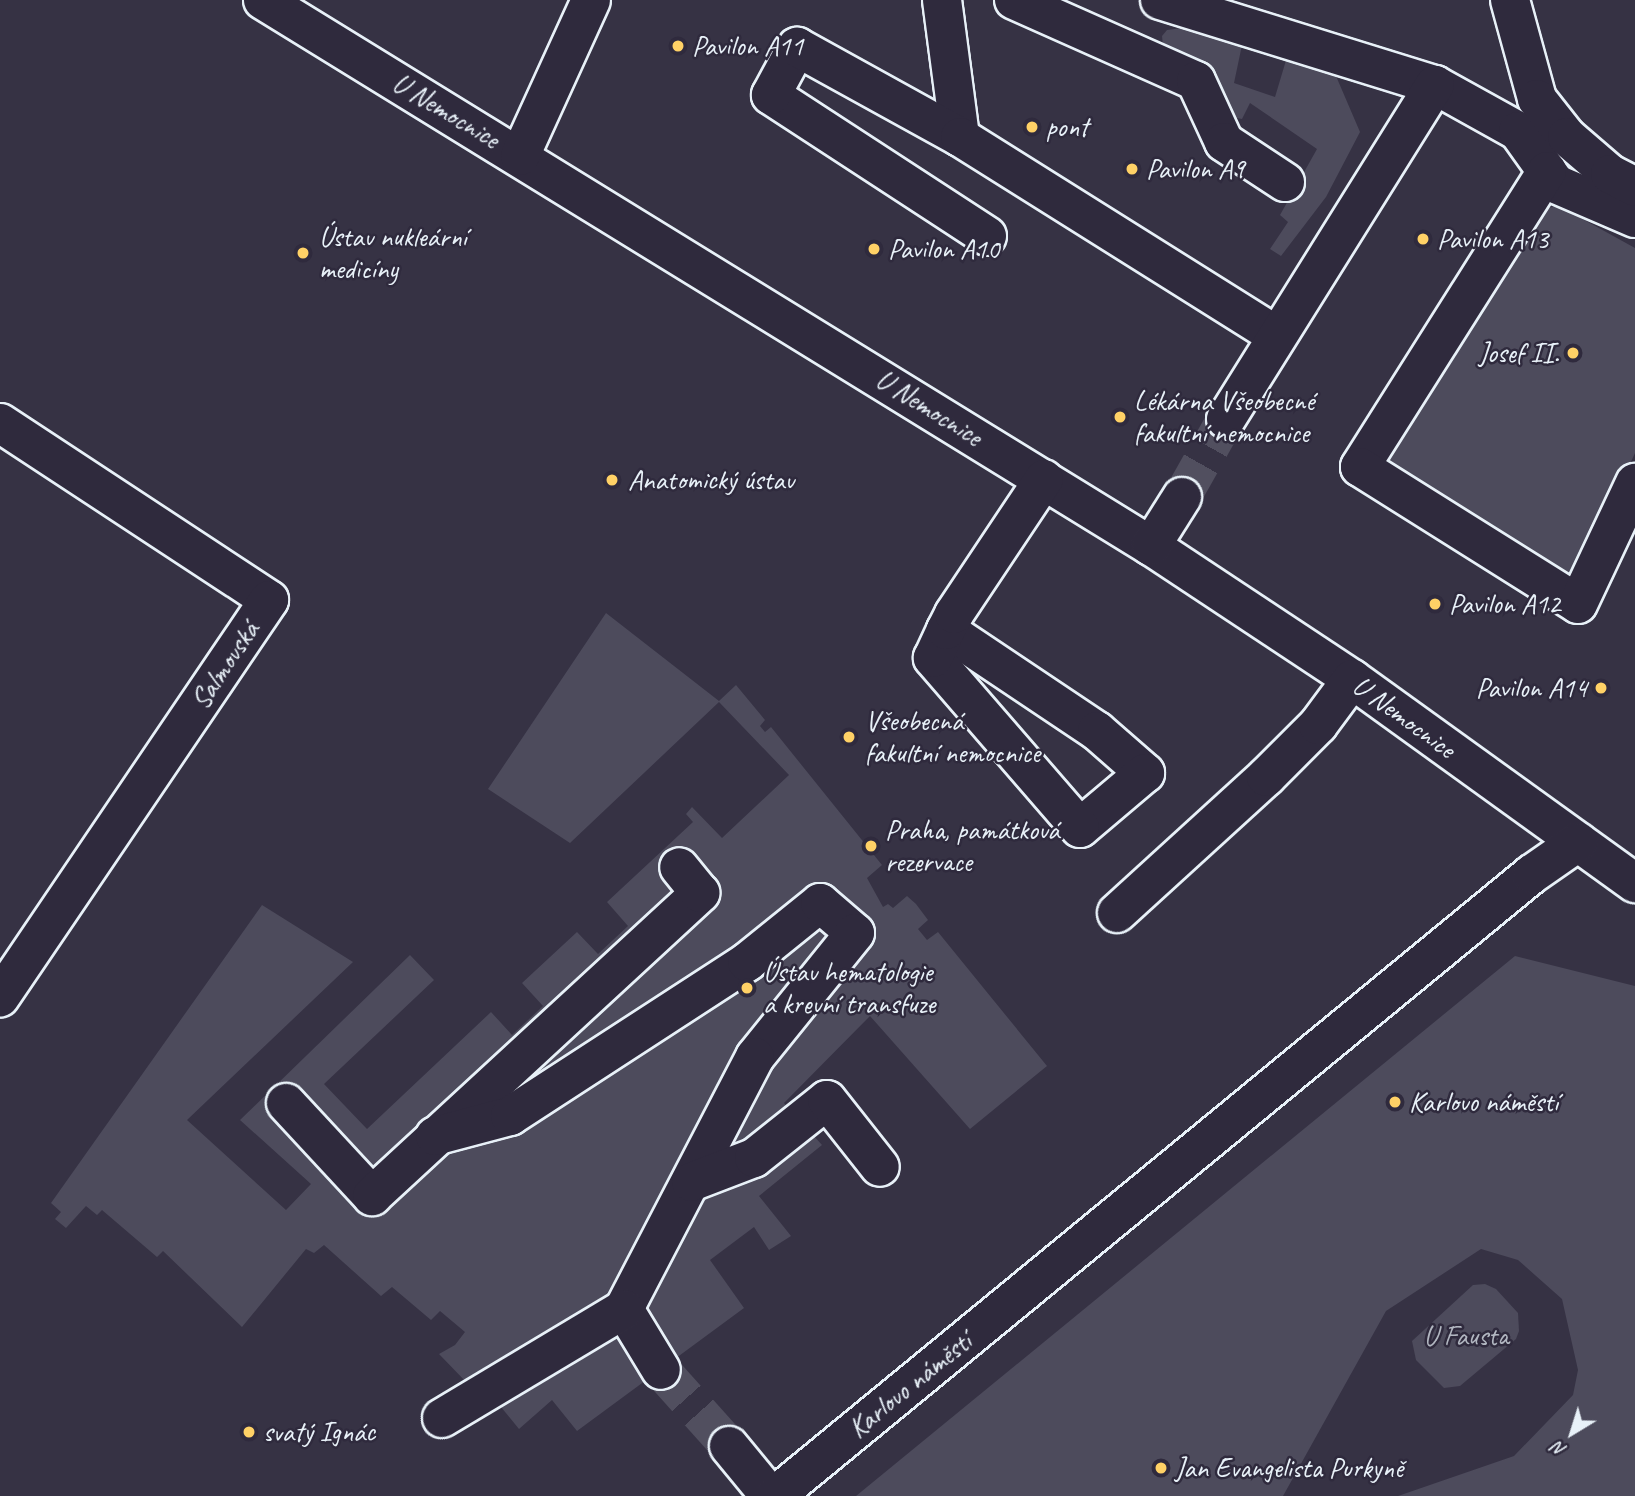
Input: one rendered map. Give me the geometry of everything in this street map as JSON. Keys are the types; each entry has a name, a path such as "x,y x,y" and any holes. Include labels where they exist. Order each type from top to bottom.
{"street":[{"name":"U Nemocnice","path":"263,0 1151,546 1352,679 1578,842"},
{"path":"520,156 591,0"},
{"path":"942,0 960,136"},
{"path":"1014,0 1196,81 1224,142 1285,182"},
{"path":"1160,0 1435,85 1518,131 1556,184 1635,218"},
{"path":"1510,0 1537,99 1567,137 1610,174 1635,187"},
{"path":"987,236 771,95 796,47 960,136 1277,336"},
{"path":"1226,419 1435,85"},
{"path":"1547,171 1360,467 1578,604 1635,482"},
{"name":"Salmovská","path":"0,423 270,600 0,997"},
{"path":"946,630 1097,731 1145,773 1080,828 933,658 946,630 1044,480"},
{"path":"1151,546 1182,497"},
{"path":"1117,913 1266,777 1318,725 1352,679"},
{"path":"1578,842 1635,883"},
{"name":"Karlovo náměstí","path":"775,1496 1532,874 1578,842"},
{"path":"286,1103 372,1196 700,892 679,867"},
{"path":"435,1136 510,1116 747,962 820,903 855,933 755,1057 625,1309 442,1418"},
{"path":"691,1182 754,1158 827,1100 880,1167"},
{"path":"625,1309 661,1370"},
{"path":"729,1446 770,1496"}],"green space":[{"path":"1190,27 1242,45 1234,83 1275,97 1287,57 1324,65 1336,76 1360,132 1326,197 1281,256 1270,249 1288,222 1280,215 1317,149 1250,103 1242,119 1231,117 1163,46 1162,36 1167,30"},
{"path":"1559,206 1635,248 1635,453 1578,577 1555,579 1401,484 1387,455 1540,209"},
{"path":"606,613 719,701 736,685 765,720 760,726 765,732 771,727 882,865 867,878 883,907 888,904 893,908 907,896 916,904 928,920 918,929 927,940 938,932 1047,1066 970,1129 870,1016 784,1103 822,1145 759,1196 791,1236 769,1250 754,1227 710,1260 744,1308 577,1431 552,1400 519,1429 492,1396 468,1384 439,1354 455,1345 465,1332 440,1311 431,1320 392,1287 381,1296 324,1245 314,1253 306,1249 242,1327 163,1251 157,1257 102,1210 97,1215 86,1206 66,1228 55,1219 61,1212 51,1203 262,905 353,962 187,1120 286,1210 311,1184 240,1120 410,955 434,980 324,1084 367,1129 491,1012 512,1035 543,1006 522,983 577,932 598,954 628,926 607,902 693,822 686,814 692,807 722,838 789,775 719,702 570,843 488,789"},
{"path":"1515,956 1635,986 1635,1496 1398,1496 1514,1456 1573,1395 1578,1370 1562,1299 1518,1260 1481,1249 1386,1311 1283,1496 856,1496"},
{"name":"U Fausta","path":"1485,1284 1496,1289 1518,1313 1519,1331 1516,1339 1460,1386 1444,1388 1416,1360 1412,1341 1473,1285"}],"tunnel":[{"path":"1182,497 1226,419"},
{"path":"661,1370 729,1446"}],"place":[{"name":"Pavilon A11","path":"678,46"},
{"name":"pont","path":"1032,127"},
{"name":"Pavilon A9","path":"1132,169"},
{"name":"Pavilon A13","path":"1423,239"},
{"name":"Pavilon A10","path":"874,249"},
{"name":"Ústav nukleární medicíny","path":"303,253"},
{"name":"Josef II.","path":"1573,353"},
{"name":"Lékárna Všeobecné fakultní nemocnice","path":"1120,417"},
{"name":"Anatomický ústav","path":"612,480"},
{"name":"Pavilon A12","path":"1435,604"},
{"name":"Pavilon A14","path":"1601,688"},
{"name":"Všeobecná fakultní nemocnice","path":"849,737"},
{"name":"Praha, památková rezervace","path":"871,846"},
{"name":"Ústav hematologie a krevní transfuze","path":"747,988"},
{"name":"Karlovo náměstí","path":"1395,1102"},
{"name":"svatý Ignác","path":"249,1432"},
{"name":"Jan Evangelista Purkyně","path":"1161,1468"}]}
